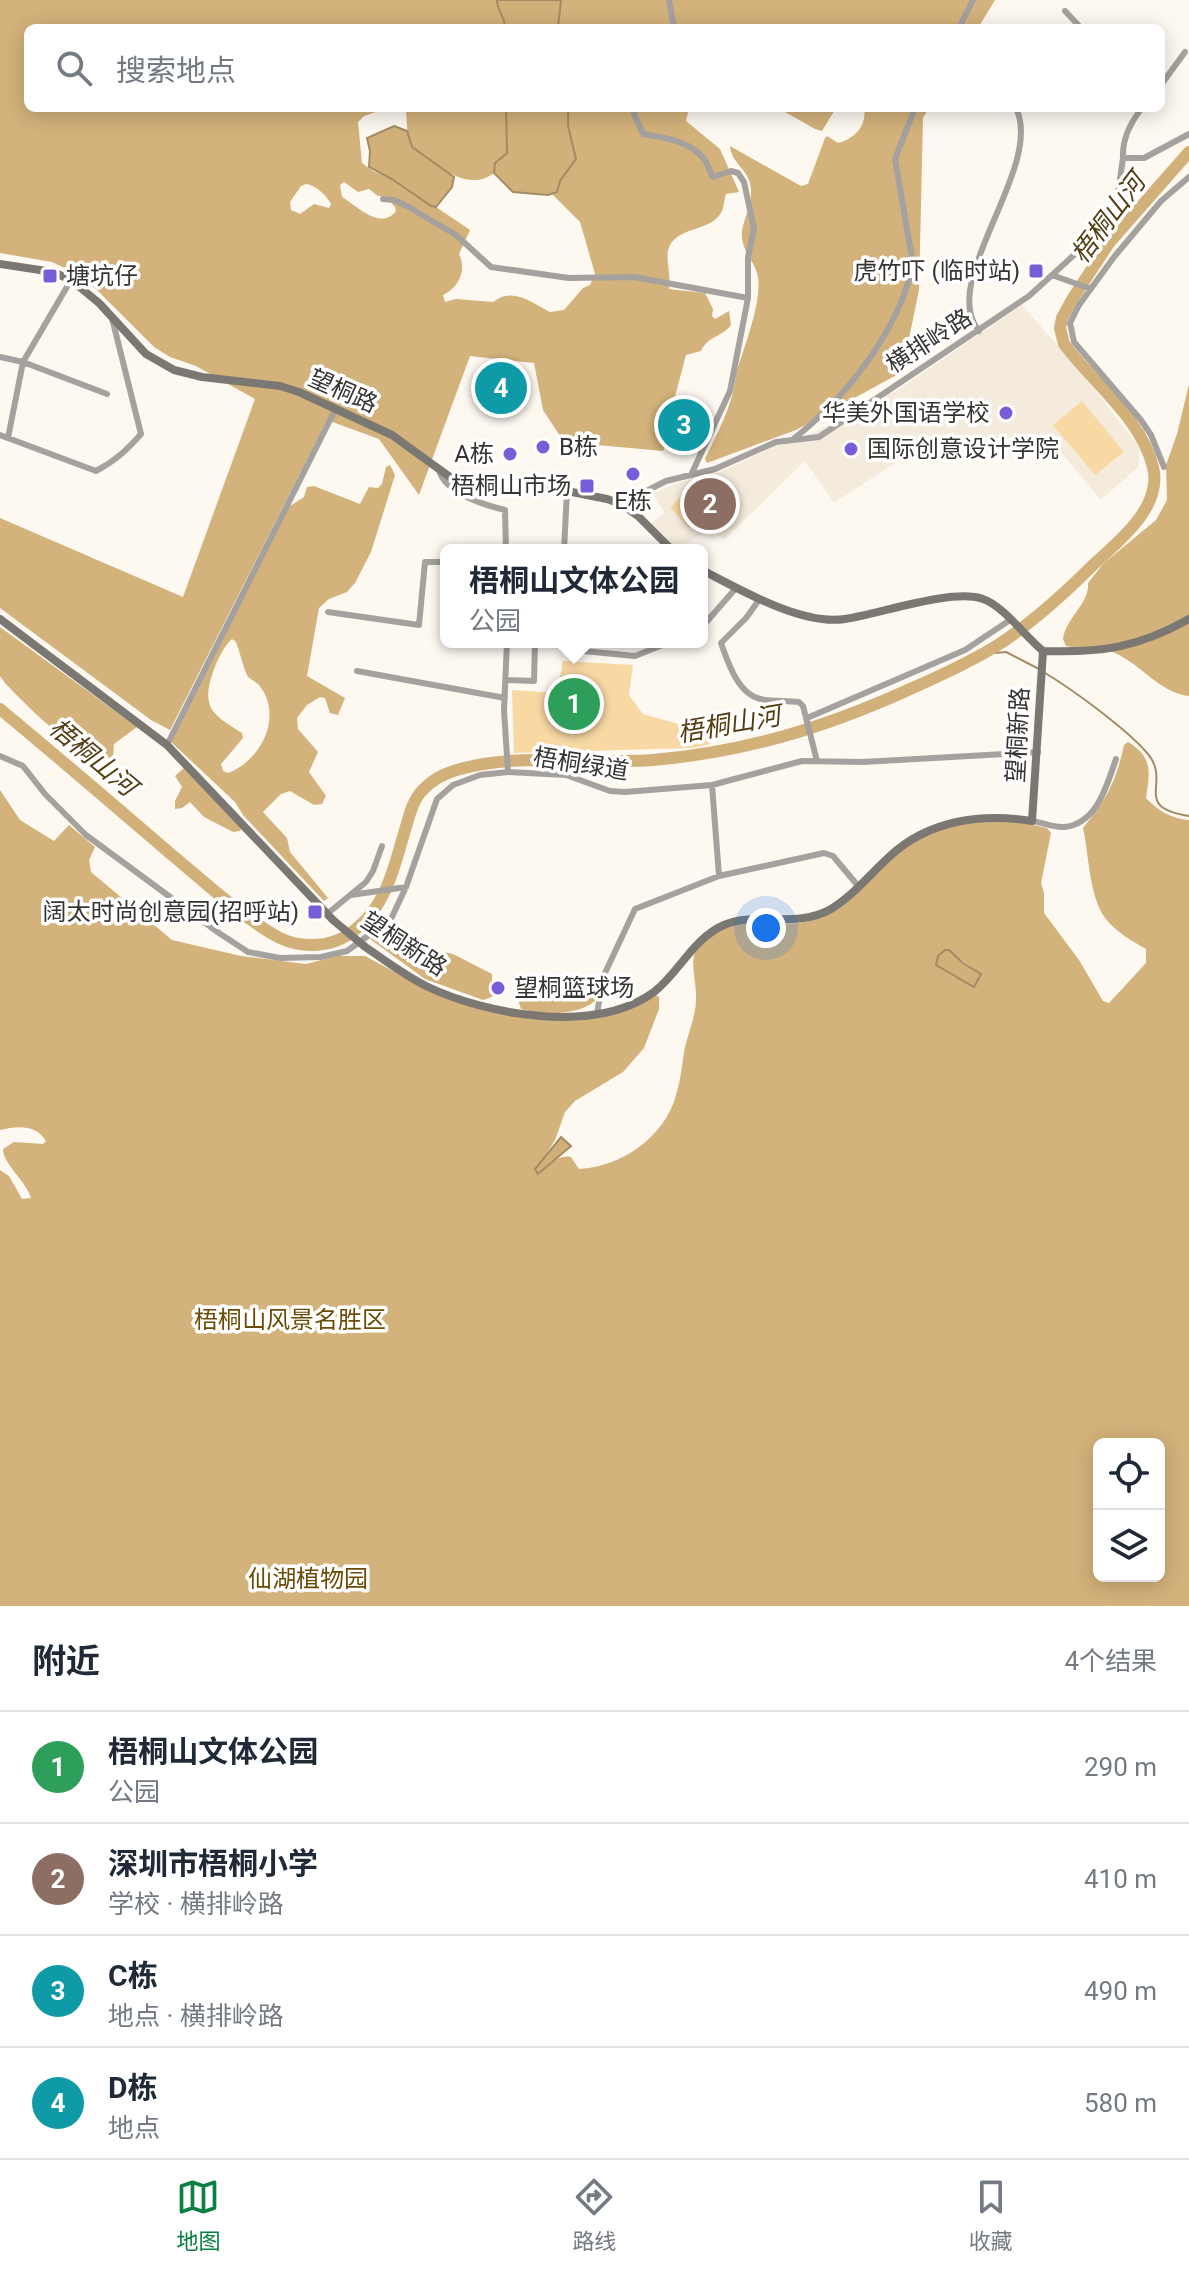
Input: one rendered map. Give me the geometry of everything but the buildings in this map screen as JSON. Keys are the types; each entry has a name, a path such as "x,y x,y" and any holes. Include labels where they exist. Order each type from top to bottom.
{"street":[{"path":"669,0 673,24"},
{"path":"961,24 973,0"},
{"path":"1065,11 1077,24"},
{"path":"1165,80 1185,52"},
{"path":"635,112 643,134 660,134 693,150 701,155 713,177 731,171 738,173 744,182 754,229 748,257 748,298 730,391 691,475"},
{"path":"792,440 833,406 858,373 883,335 909,282 913,264 895,159 913,112"},
{"path":"979,331 970,321 968,300 984,243 1012,176 1022,121 1018,112"},
{"name":"横排岭路","path":"621,504 656,485 730,464 776,442 819,437 1029,296 1113,216 1123,158 1122,146 1140,112"},
{"path":"1123,158 1144,158 1189,134"},
{"path":"1164,467 1141,420 1071,336 1072,316 1114,257 1161,201 1189,177"},
{"path":"383,199 407,206 456,235 491,267 586,279 634,277 748,298"},
{"name":"望桐路","path":"0,264 53,272 71,280 90,294 146,354 174,370 202,377 280,386 392,435 462,484 475,488 490,491 567,491 621,504 638,516 664,544"},
{"path":"1052,275 1091,289"},
{"path":"71,280 23,362 4,436 96,471 115,461 141,434 111,315"},
{"path":"0,357 23,362 107,394"},
{"path":"167,745 335,410"},
{"path":"439,469 441,476 454,487 483,504 505,510 506,544"},
{"path":"564,544 567,491"},
{"path":"328,612 419,625 425,562 440,562"},
{"path":"708,573 759,600 825,619 844,620 946,599 977,597 997,606 1042,655 1095,652 1127,645 1150,638 1189,619"},
{"path":"708,620 736,588"},
{"path":"759,600 721,643 730,667 751,695 761,700 799,702 808,720 817,761"},
{"name":"望桐新路","path":"0,619 167,745 330,917 364,946 427,986 482,1006 546,1016 597,1013 618,1008 653,992 667,980 694,946 726,924 807,918 832,908 900,847 927,830 973,818 1032,821 1064,827 1092,813 1103,795 1116,759"},
{"path":"808,720 965,650 1010,620"},
{"path":"507,648 508,770"},
{"path":"506,680 534,681 535,648"},
{"path":"563,648 635,656 655,648"},
{"name":"望桐新路","path":"1032,821 1042,655"},
{"path":"357,671 505,698"},
{"name":"梧桐绿道","path":"0,756 23,766 45,794 86,835 248,952 262,957 308,958 347,951 391,919 441,794 453,785 480,775 508,770 566,775 610,791 625,792 712,785 802,761 863,762 1038,752"},
{"path":"712,785 719,876"},
{"path":"330,917 373,871 382,846"},
{"path":"597,1013 604,975 635,909 719,876 824,853 833,856 859,887"},
{"path":"351,895 402,887"}],"shaded area":[{"path":"497,0 561,0 558,24 504,24"},
{"path":"506,112 568,112 576,159 560,181 557,192 548,195 513,192 494,173 495,163 507,153"},
{"path":"394,126 407,131 412,147 454,177 452,187 436,207 369,167 367,138"},
{"name":"华美外国语学校","path":"1022,305 1079,370 1139,447 1139,466 1101,500 1049,438 1026,457 1009,437 967,451 904,457 834,503 805,461 724,540 711,529 685,544 670,544 649,525 665,513 653,494 674,484 721,472 775,446 795,442 898,390"},
{"path":"1082,401 1124,452 1095,475 1053,425"},
{"path":"681,497 700,517 689,528 670,507"},
{"path":"563,661 633,665 629,695 643,714 703,731 710,744 693,748 514,753 512,690 557,693"},
{"path":"945,950 981,974 974,987 936,965 938,956"},
{"path":"561,1137 571,1146 538,1174 535,1169"}],"green space":[{"path":"0,0 497,0 504,24 24,24 24,112 376,112 358,122 362,163 470,230 459,254 462,266 460,278 443,295 445,302 456,299 493,302 500,297 515,296 550,312 564,310 583,288 590,285 595,274 580,222 552,194 557,192 560,181 575,159 568,112 688,112 686,121 720,149 739,192 726,194 722,211 716,219 678,237 668,250 669,289 705,293 713,309 712,316 715,319 729,311 731,325 707,342 701,351 686,355 663,451 564,442 543,410 534,363 470,356 419,495 379,439 327,420 170,730 151,720 0,608 0,518 183,597 255,399 154,347 94,287 52,262 0,253","holes":["344,182 358,192 369,189 378,196 385,196 396,211 383,219 369,215 342,197 340,185","301,186 314,186 331,204 329,208 314,204 300,214 291,210 290,202"]},
{"path":"561,0 995,0 980,24 558,24"},
{"path":"406,112 506,112 507,153 495,163 494,173 483,179 473,180 451,174 408,142"},
{"path":"785,112 834,112 822,131"},
{"path":"927,112 923,118 919,290 902,372 796,430 707,463 705,459 732,395 759,287 756,271 742,238 750,202 750,183 730,146 801,186 808,184 825,138 827,136 838,143 850,138 862,126 864,114"},
{"path":"1189,384 1189,696 1169,690 1115,653 1066,646 1063,639 1068,624 1085,597 1088,583 1103,564 1156,520 1167,500 1166,465"},
{"path":"390,465 395,475 371,552 347,592 329,599 319,608 307,676 345,698 338,715 330,713 325,698 320,697 307,705 297,718 298,729 318,752 309,772 326,796 322,804 314,805 290,791 281,794 263,812 287,838 290,852 328,898 324,901 243,815 235,802 171,742 287,508 304,497 307,487 314,486 360,504 369,487 378,488 382,484 386,467","holes":["232,639 236,642 247,675 259,685 266,697 269,723 259,748 250,759 228,773 223,771 221,764 243,738 242,733 216,715 208,694 221,654"]},
{"path":"0,627 137,727 114,744 110,762 98,759 69,742 5,683 0,676"},
{"name":"梧桐山风景名胜区","path":"1128,742 1146,759 1149,773 1146,798 1165,813 1189,820 1189,1606 0,1606 0,1170 9,1176 22,1199 31,1198 7,1161 3,1149 14,1142 43,1144 46,1141 32,1129 19,1127 0,1130 0,790 20,820 54,841 69,825 95,847 89,860 91,872 172,940 241,956 306,964 337,956 365,956 440,996 532,1019 602,1015 655,995 659,997 659,1009 644,1048 623,1072 575,1101 565,1112 539,1174 562,1157 571,1157 579,1169 595,1167 625,1156 652,1136 662,1124 678,1089 695,1011 694,958 700,943 707,936 732,924 785,924 813,920 919,837 962,822 1011,820 1047,828 1051,833 1041,883 1044,913 1079,960 1103,1001 1109,1003 1146,963 1146,949 1114,928 1100,910 1083,828 1110,789 1124,745","holes":["951,953 981,974 956,978 936,965"]},
{"path":"184,768 243,826 240,831 233,832 204,817 190,802 175,809 175,801 182,787 175,776"},
{"path":"381,934 453,954 492,974 492,997 483,1000 425,979 370,939"},
{"path":"593,982 597,989 595,1001 569,1012 521,1009 517,996 521,984 541,990"}],"waterway":[{"name":"梧桐山河","path":"0,709 239,911 280,938 312,945 330,943 346,936 367,919 393,871 414,802 428,785 448,773 507,761 653,760 720,751 815,727 944,674 1001,643 1037,616 1115,545 1136,522 1152,496 1153,467 1147,449 1127,417 1064,344 1060,328 1073,298 1109,243 1189,152"},
{"path":"982,654 1006,652 1039,669"},
{"path":"1045,673 1099,710 1139,744 1154,765 1157,800 1162,807 1189,816"}],"place":[{"name":"虎竹吓 (临时站)","path":"1036,271"},
{"name":"塘坑仔","path":"50,276"},
{"name":"D栋","path":"501,388"},
{"name":"华美外国语学校","path":"1006,413"},
{"name":"C栋","path":"684,425"},
{"name":"B栋","path":"543,447"},
{"name":"国际创意设计学院","path":"851,449"},
{"name":"A栋","path":"510,454"},
{"name":"E栋","path":"633,474"},
{"name":"梧桐山市场","path":"587,486"},
{"name":"深圳市梧桐小学","path":"710,504"},
{"name":"梧桐山文体公园","path":"574,704"},
{"name":"阔太时尚创意园(招呼站)","path":"315,912"},
{"name":"望桐篮球场","path":"498,988"}],"park label":[{"name":"仙湖植物园","path":"308,1579"}]}
